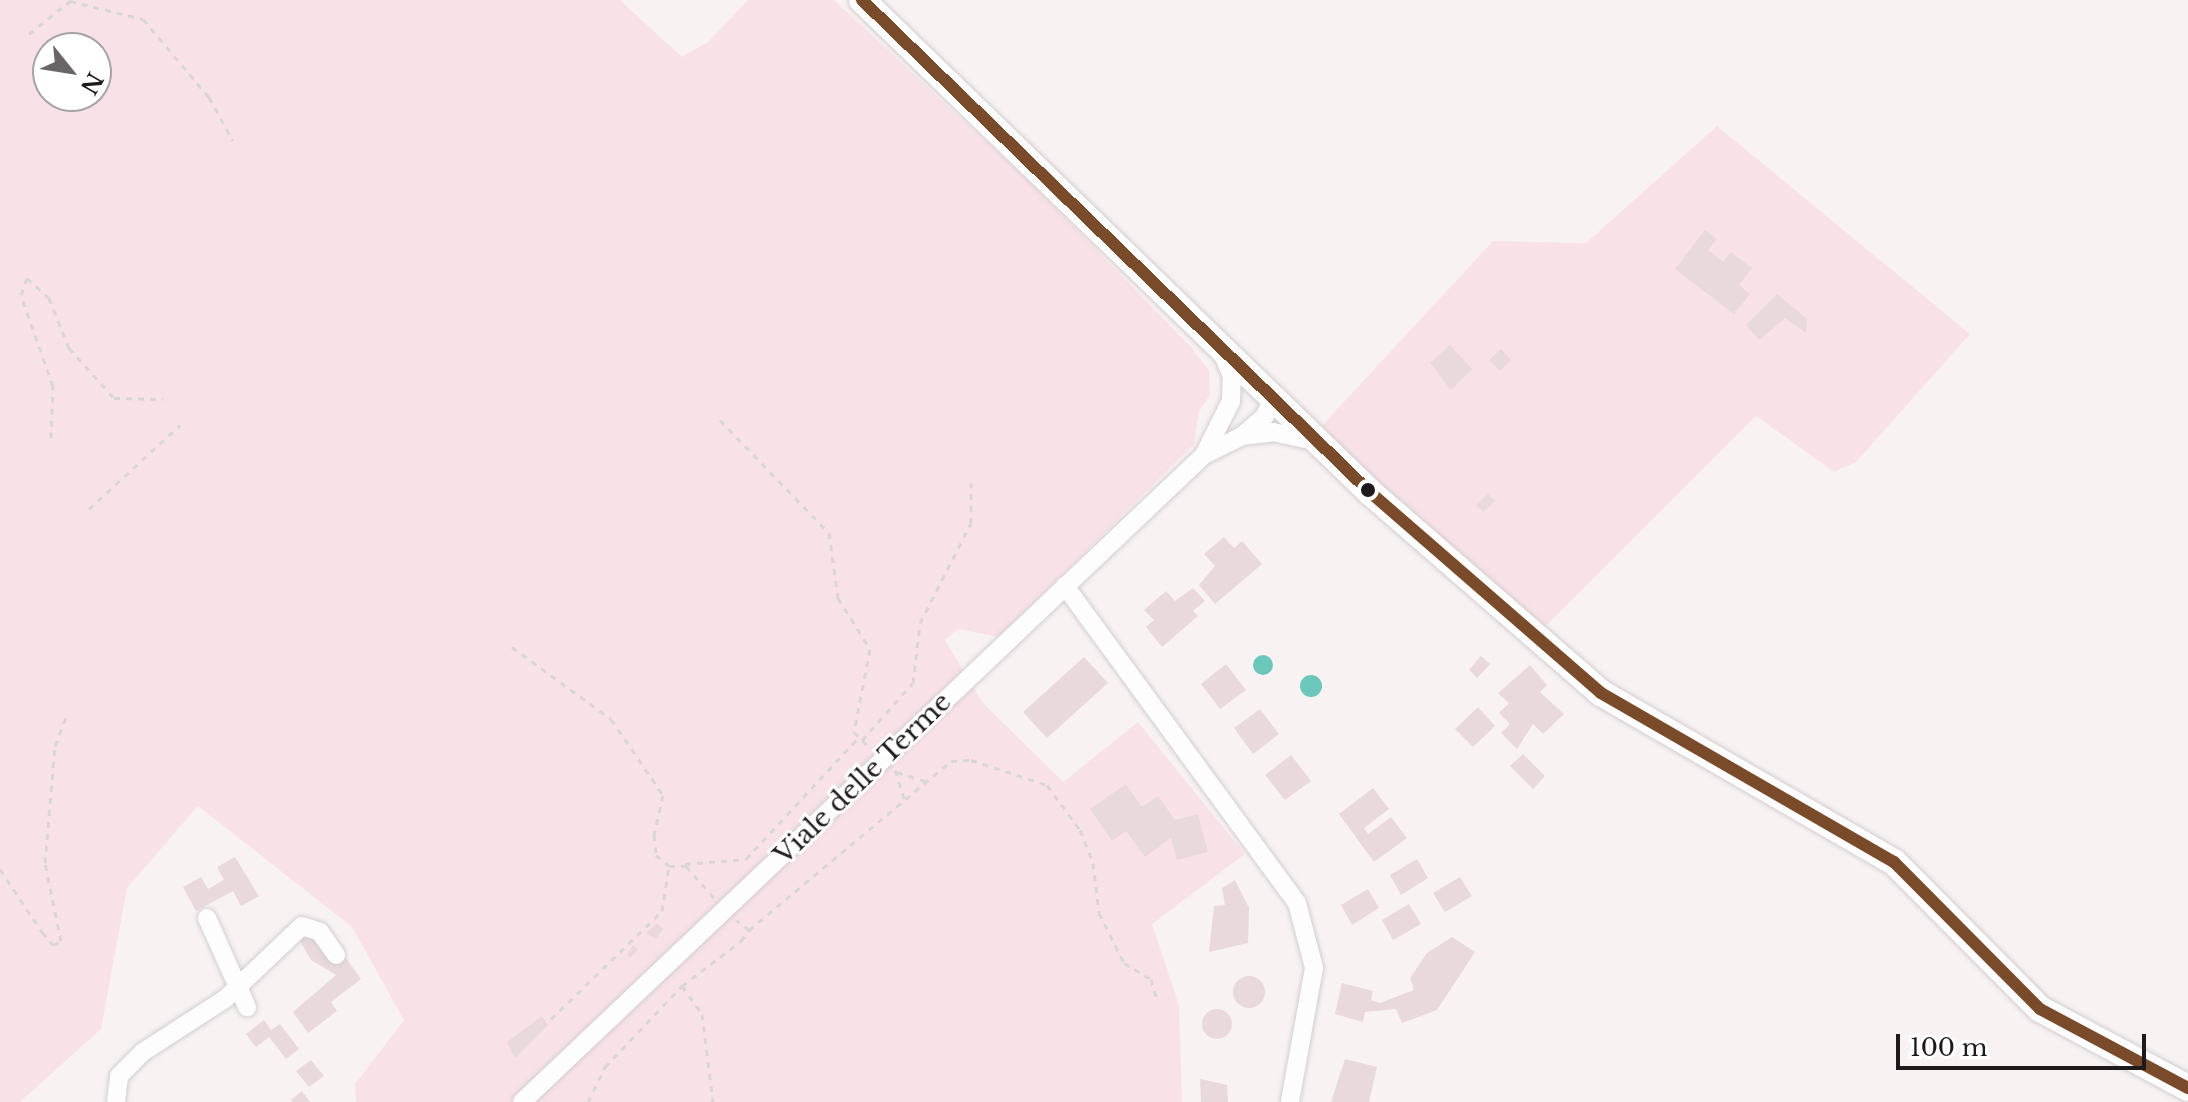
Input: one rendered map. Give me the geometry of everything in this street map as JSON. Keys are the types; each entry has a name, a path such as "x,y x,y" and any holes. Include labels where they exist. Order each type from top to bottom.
{"main road":[{"path":"862,0 1320,443 1601,693 1894,862 2040,1009 2188,1088"}],"street":[{"path":"1217,342 1232,376 1231,401 1268,392"},
{"name":"Viale delle Terme","path":"522,1102 1204,455 1242,436 1265,416 1268,392"},
{"name":"Viale delle Terme","path":"1204,455 1231,401"},
{"name":"Viale delle Terme","path":"1242,436 1273,432 1320,443"},
{"path":"1065,586 1297,903 1314,968 1290,1102"},
{"path":"207,918 247,1007"},
{"path":"116,1102 119,1076 143,1052 238,985 302,926 320,932 336,955"}],"path":[{"path":"29,34 70,1 143,19 209,97 233,141"},
{"path":"51,438 53,386 21,295 27,278 49,298 69,348 114,398 163,399"},
{"path":"720,420 829,533 838,598 870,649 854,732 895,770 927,782"},
{"path":"89,509 180,425"},
{"path":"512,647 611,719 663,795 654,835 656,855 669,866 746,859 913,683 920,623 971,523 971,483"},
{"path":"0,869 47,939 61,941 45,863 55,746 67,714"},
{"path":"588,1102 605,1067 682,986 951,761 971,760 1047,785 1080,830 1093,863 1099,913 1124,963 1151,979 1156,997"},
{"path":"895,770 905,801"},
{"path":"683,865 724,908"},
{"path":"551,1019 662,911 669,866"},
{"path":"734,918 749,930"},
{"path":"682,986 702,1014 713,1102"}],"shaded area":[{"path":"0,0 620,0 682,57 708,42 748,0 834,0 1035,187 1192,348 1209,371 1210,395 1199,411 1194,444 999,637 958,629 945,640 982,702 1063,782 1138,722 1245,854 1152,924 1179,1005 1182,1102 356,1102 355,1084 404,1020 352,927 198,806 127,888 101,1029 20,1102 0,1102"},
{"path":"1717,126 1970,334 1856,462 1834,472 1756,416 1530,642 1316,432 1493,241 1586,243"},
{"path":"1263,655 1270,658 1273,665 1270,672 1263,675 1256,672 1253,665 1256,658"},
{"path":"1311,675 1319,678 1322,686 1319,694 1311,697 1303,694 1300,686 1303,678"}],"building":[{"path":"1705,230 1717,239 1708,250 1723,262 1731,252 1752,268 1739,285 1750,294 1734,314 1675,269"},
{"path":"1777,294 1807,319 1806,333 1785,318 1759,340 1746,325"},
{"path":"1450,345 1472,369 1451,390 1430,363"},
{"path":"1501,349 1511,360 1500,371 1489,360"},
{"path":"1488,494 1495,501 1483,512 1476,505"},
{"path":"1224,537 1234,548 1242,541 1262,564 1215,604 1199,585 1215,566 1204,554"},
{"path":"1193,588 1205,601 1193,611 1198,616 1162,647 1146,627 1154,620 1144,610 1166,591 1175,601"},
{"path":"1481,656 1490,664 1477,678 1469,670"},
{"path":"1084,657 1108,683 1047,738 1023,712"},
{"path":"1226,664 1246,690 1220,709 1201,684"},
{"path":"1530,665 1547,685 1540,692 1564,714 1543,734 1533,724 1517,749 1501,733 1510,724 1499,713 1509,703 1498,693"},
{"path":"1478,707 1495,726 1473,747 1455,729"},
{"path":"1260,709 1279,734 1253,754 1234,728"},
{"path":"1523,754 1545,776 1533,789 1510,766"},
{"path":"1291,755 1311,781 1285,800 1265,775"},
{"path":"1126,784 1142,807 1158,796 1175,820 1198,814 1208,852 1177,860 1171,838 1145,857 1126,831 1112,841 1090,809"},
{"path":"1373,788 1389,809 1364,828 1368,834 1391,817 1407,838 1374,862 1339,814"},
{"path":"235,857 259,896 241,906 233,891 196,911 183,887 201,877 208,889 224,880 217,867"},
{"path":"1417,859 1428,878 1401,895 1390,875"},
{"path":"1460,877 1472,896 1445,912 1433,893"},
{"path":"1235,880 1249,908 1248,943 1209,952 1214,906 1225,905 1222,888"},
{"path":"1368,889 1379,908 1352,925 1341,905"},
{"path":"1409,904 1421,924 1393,940 1382,920"},
{"path":"657,923 663,929 656,939 646,933"},
{"path":"309,934 322,951 340,963 346,958 361,979 331,1002 337,1011 308,1033 293,1012 336,975 311,960 300,941"},
{"path":"1452,937 1475,952 1437,1010 1402,1023 1396,1009 1365,1012 1363,1022 1335,1014 1342,983 1373,991 1371,1000 1380,1003 1414,990 1410,978 1427,953"},
{"path":"633,945 638,949 630,958 627,954"},
{"path":"1249,976 1260,981 1265,992 1260,1003 1249,1008 1238,1003 1233,992 1238,981"},
{"path":"1217,1009 1228,1013 1232,1024 1228,1035 1217,1039 1206,1035 1202,1024 1206,1013"},
{"path":"542,1016 548,1025 515,1058 507,1042"},
{"path":"264,1020 271,1030 280,1024 299,1049 286,1059 269,1037 256,1047 246,1034"},
{"path":"1345,1059 1377,1067 1369,1102 1331,1102"},
{"path":"311,1060 324,1076 309,1087 296,1071"},
{"path":"1200,1079 1227,1085 1228,1102 1201,1102"},
{"path":"302,1091 310,1102 291,1100"}],"transit line":[{"path":"862,0 1371,493 1601,693 1894,862 2040,1009 2188,1088"}]}
